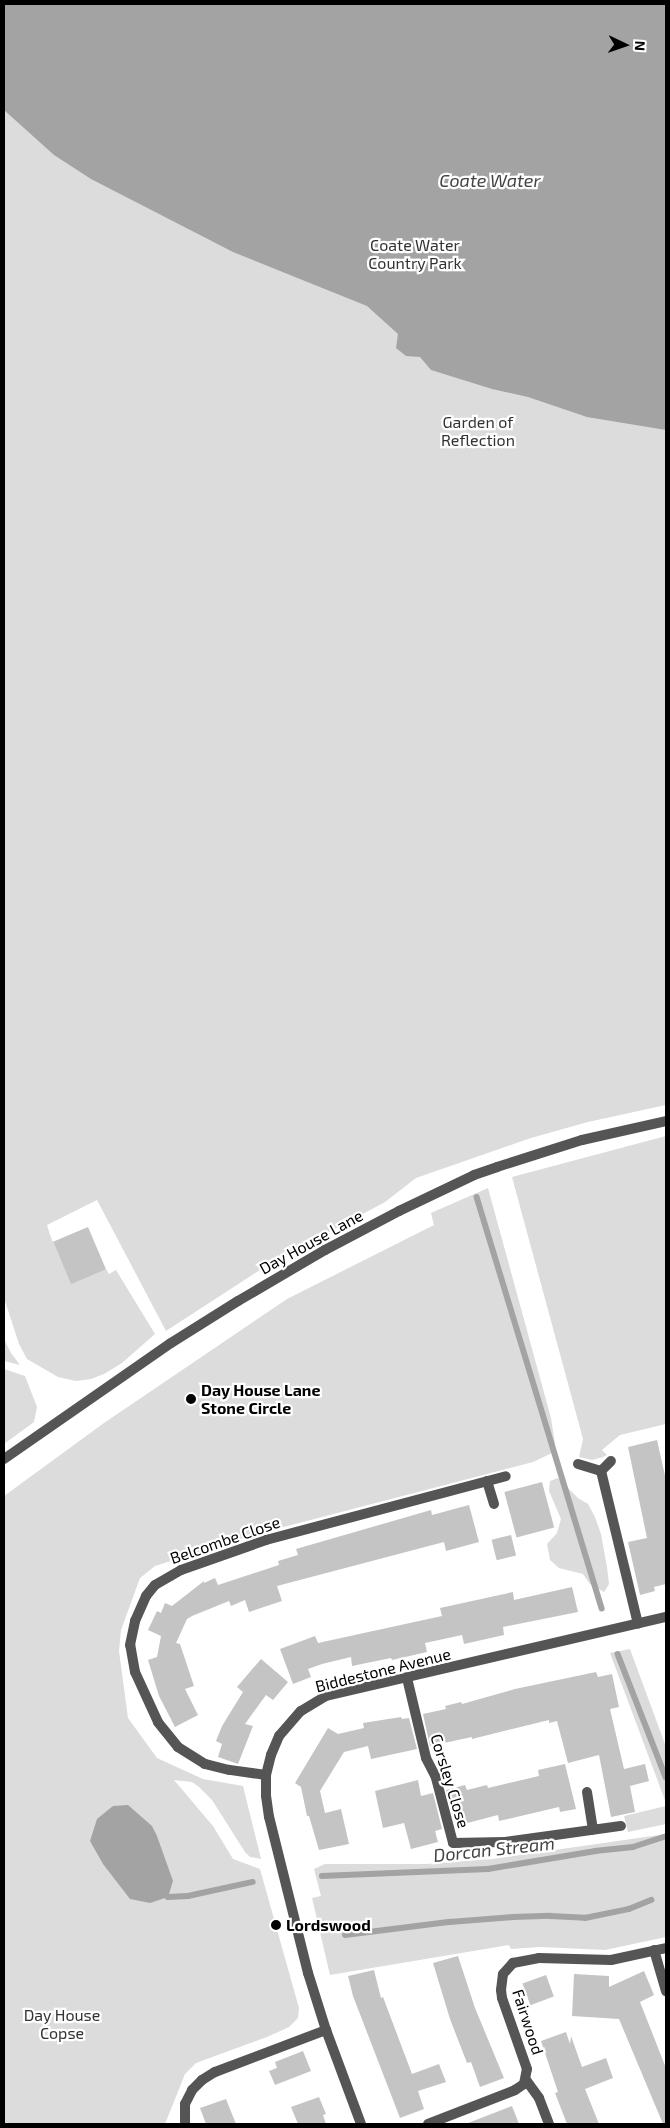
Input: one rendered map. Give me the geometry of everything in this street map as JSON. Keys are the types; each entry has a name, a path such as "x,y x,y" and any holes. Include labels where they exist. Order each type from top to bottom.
{"street":[{"name":"Day House Lane","path":"4,1459 171,1344 238,1301 325,1250 399,1211 474,1175 497,1167 582,1140 666,1121"},
{"path":"601,1471 611,1461"},
{"path":"578,1464 601,1471"},
{"path":"601,1471 638,1624"},
{"name":"Belcombe Close","path":"266,1775 229,1770 204,1764 178,1747 167,1735 142,1692 131,1656 131,1633 146,1596 155,1584 181,1570 266,1540 506,1476"},
{"path":"487,1481 494,1504"},
{"name":"Biddestone Avenue","path":"361,2124 326,2030 308,1972 266,1806 266,1775 271,1755 279,1736 294,1718 309,1705 334,1694 666,1617"},
{"name":"Corsley Close","path":"407,1678 426,1758 436,1778 453,1843 505,1842 621,1826"},
{"path":"587,1792 593,1830"},
{"name":"Fairwood","path":"428,2124 515,2090 526,2080 527,2069 502,1998 501,1982 512,1963 526,1959 612,1960 666,1948"},
{"path":"654,1950 666,1991"},
{"path":"185,2124 185,2104 192,2090 202,2080 215,2072 326,2030"},
{"path":"526,2080 539,2098 549,2124"}],"green space":[{"path":"4,4 666,4 666,1105 588,1122 531,1138 416,1178 385,1202 263,1268 166,1331 97,1200 47,1225 71,1284 106,1269 109,1274 116,1270 155,1334 122,1363 104,1374 91,1379 76,1381 58,1377 27,1359 19,1344 4,1298"},
{"path":"666,1136 666,1424 620,1435 602,1450 607,1455 603,1457 592,1460 579,1457 583,1439 512,1177"},
{"name":"Day House Copse","path":"488,1188 551,1418 555,1444 552,1453 533,1462 253,1535 155,1566 140,1578 121,1630 119,1651 128,1718 157,1758 203,1779 243,1786 261,1859 250,1857 245,1852 212,1800 199,1787 192,1782 174,1780 213,1826 233,1859 260,1869 299,2008 298,2018 289,2027 267,2037 196,2063 185,2074 165,2124 4,2124 4,1496 104,1423 287,1299 434,1225 431,1213"},
{"path":"4,1339 11,1353 20,1365 4,1361"},
{"path":"4,1369 25,1376 37,1407 34,1422 4,1444"},
{"path":"558,1478 578,1498 588,1504 595,1517 601,1534 607,1567 609,1584 604,1592 590,1584 583,1574 559,1568 550,1560 547,1544 557,1533 561,1519 549,1491 550,1481"},
{"path":"630,1649 666,1747 666,1803 610,1653"},
{"path":"666,1806 666,1824 628,1832 624,1816"},
{"path":"666,1834 666,1937 605,1950 540,1947 511,1949 509,1945 330,1975 312,1898 321,1896 314,1869 325,1864 425,1864 493,1859"}],"water":[{"name":"Coate Water","path":"4,4 666,4 666,430 587,417 528,397 492,389 431,370 420,357 406,356 396,348 398,334 367,306 233,252 91,179 54,155 4,110"},
{"path":"128,1805 152,1826 173,1881 168,1897 150,1903 130,1899 103,1864 90,1841 97,1819 113,1806"}],"building":[{"path":"88,1227 106,1269 71,1284 53,1242"},
{"path":"657,1440 666,1480 666,1584 654,1587 655,1591 640,1595 628,1542 647,1538 628,1447"},
{"path":"542,1482 554,1527 516,1537 504,1492"},
{"path":"469,1505 479,1542 446,1551 444,1542 277,1586 282,1601 249,1612 245,1600 231,1606 229,1601 187,1619 176,1643 180,1644 194,1686 185,1689 198,1715 175,1727 159,1696 148,1660 157,1657 161,1636 148,1630 157,1611 161,1613 165,1603 172,1606 204,1581 204,1583 215,1578 218,1585 279,1565 278,1561 298,1555 296,1549 431,1510 432,1515"},
{"path":"511,1535 516,1555 497,1560 492,1540"},
{"path":"572,1587 578,1612 503,1627 504,1635 464,1644 462,1635 425,1643 427,1652 392,1660 391,1658 352,1666 351,1657 322,1664 308,1669 311,1677 293,1684 280,1649 315,1636 318,1643 442,1616 440,1608 513,1592 514,1600"},
{"path":"261,1659 288,1682 273,1700 266,1695 245,1724 253,1726 238,1764 218,1757 222,1744 216,1741 222,1726 243,1692 237,1687"},
{"path":"596,1672 598,1677 612,1674 619,1707 610,1709 624,1769 645,1764 649,1781 630,1786 635,1812 611,1817 599,1755 568,1763 557,1721 549,1723 549,1720 472,1739 472,1737 430,1746 423,1714 446,1709 445,1706 461,1702 462,1704 515,1689"},
{"path":"401,1717 402,1719 409,1718 417,1749 371,1759 368,1746 344,1752 320,1791 325,1813 341,1809 349,1844 319,1850 309,1816 307,1816 301,1787 295,1783 328,1728 338,1734 364,1728 363,1723"},
{"path":"565,1764 576,1809 560,1812 559,1807 499,1821 498,1815 456,1826 446,1790 465,1785 467,1790 487,1785 488,1788 539,1776 538,1770"},
{"path":"418,1780 421,1796 433,1793 442,1829 435,1831 438,1842 411,1849 404,1823 383,1828 375,1791"},
{"path":"458,1956 475,2008 504,2078 480,2087 471,2062 467,2063 450,2019 433,1963"},
{"path":"374,1970 381,1998 383,1997 412,2074 439,2064 446,2082 418,2091 424,2109 400,2118 353,1996 348,1976"},
{"path":"644,1971 654,1995 640,2002 666,2068 666,2124 663,2124 619,2019 572,2016 574,1974 609,1976 609,1987"},
{"path":"546,1975 554,1997 530,2005 523,1984"},
{"path":"566,2032 570,2044 571,2036 582,2067 606,2058 613,2078 585,2089 599,2124 567,2124 555,2093 558,2092 541,2041"},
{"path":"303,2051 311,2071 275,2085 269,2071 277,2068 275,2062"},
{"path":"319,2097 326,2114 323,2115 326,2124 298,2124 291,2107"},
{"path":"226,2099 236,2124 206,2124 200,2108"},
{"path":"512,2106 519,2124 468,2124 468,2123"}],"waterway":[{"path":"477,1197 602,1608"},
{"path":"618,1654 666,1777"},
{"name":"Dorcan Stream","path":"322,1876 488,1869 595,1851 633,1847 666,1836"},
{"name":"Dorcan Stream","path":"168,1897 188,1896 253,1882"},
{"path":"345,1935 450,1922 513,1917 550,1916 585,1918 629,1909 651,1900"}],"place":[{"name":"Day House Lane Stone Circle","path":"191,1399"},
{"name":"Lordswood","path":"276,1925"}],"park label":[{"name":"Coate Water Country Park","path":"415,254"},
{"name":"Garden of Reflection","path":"478,431"}]}
